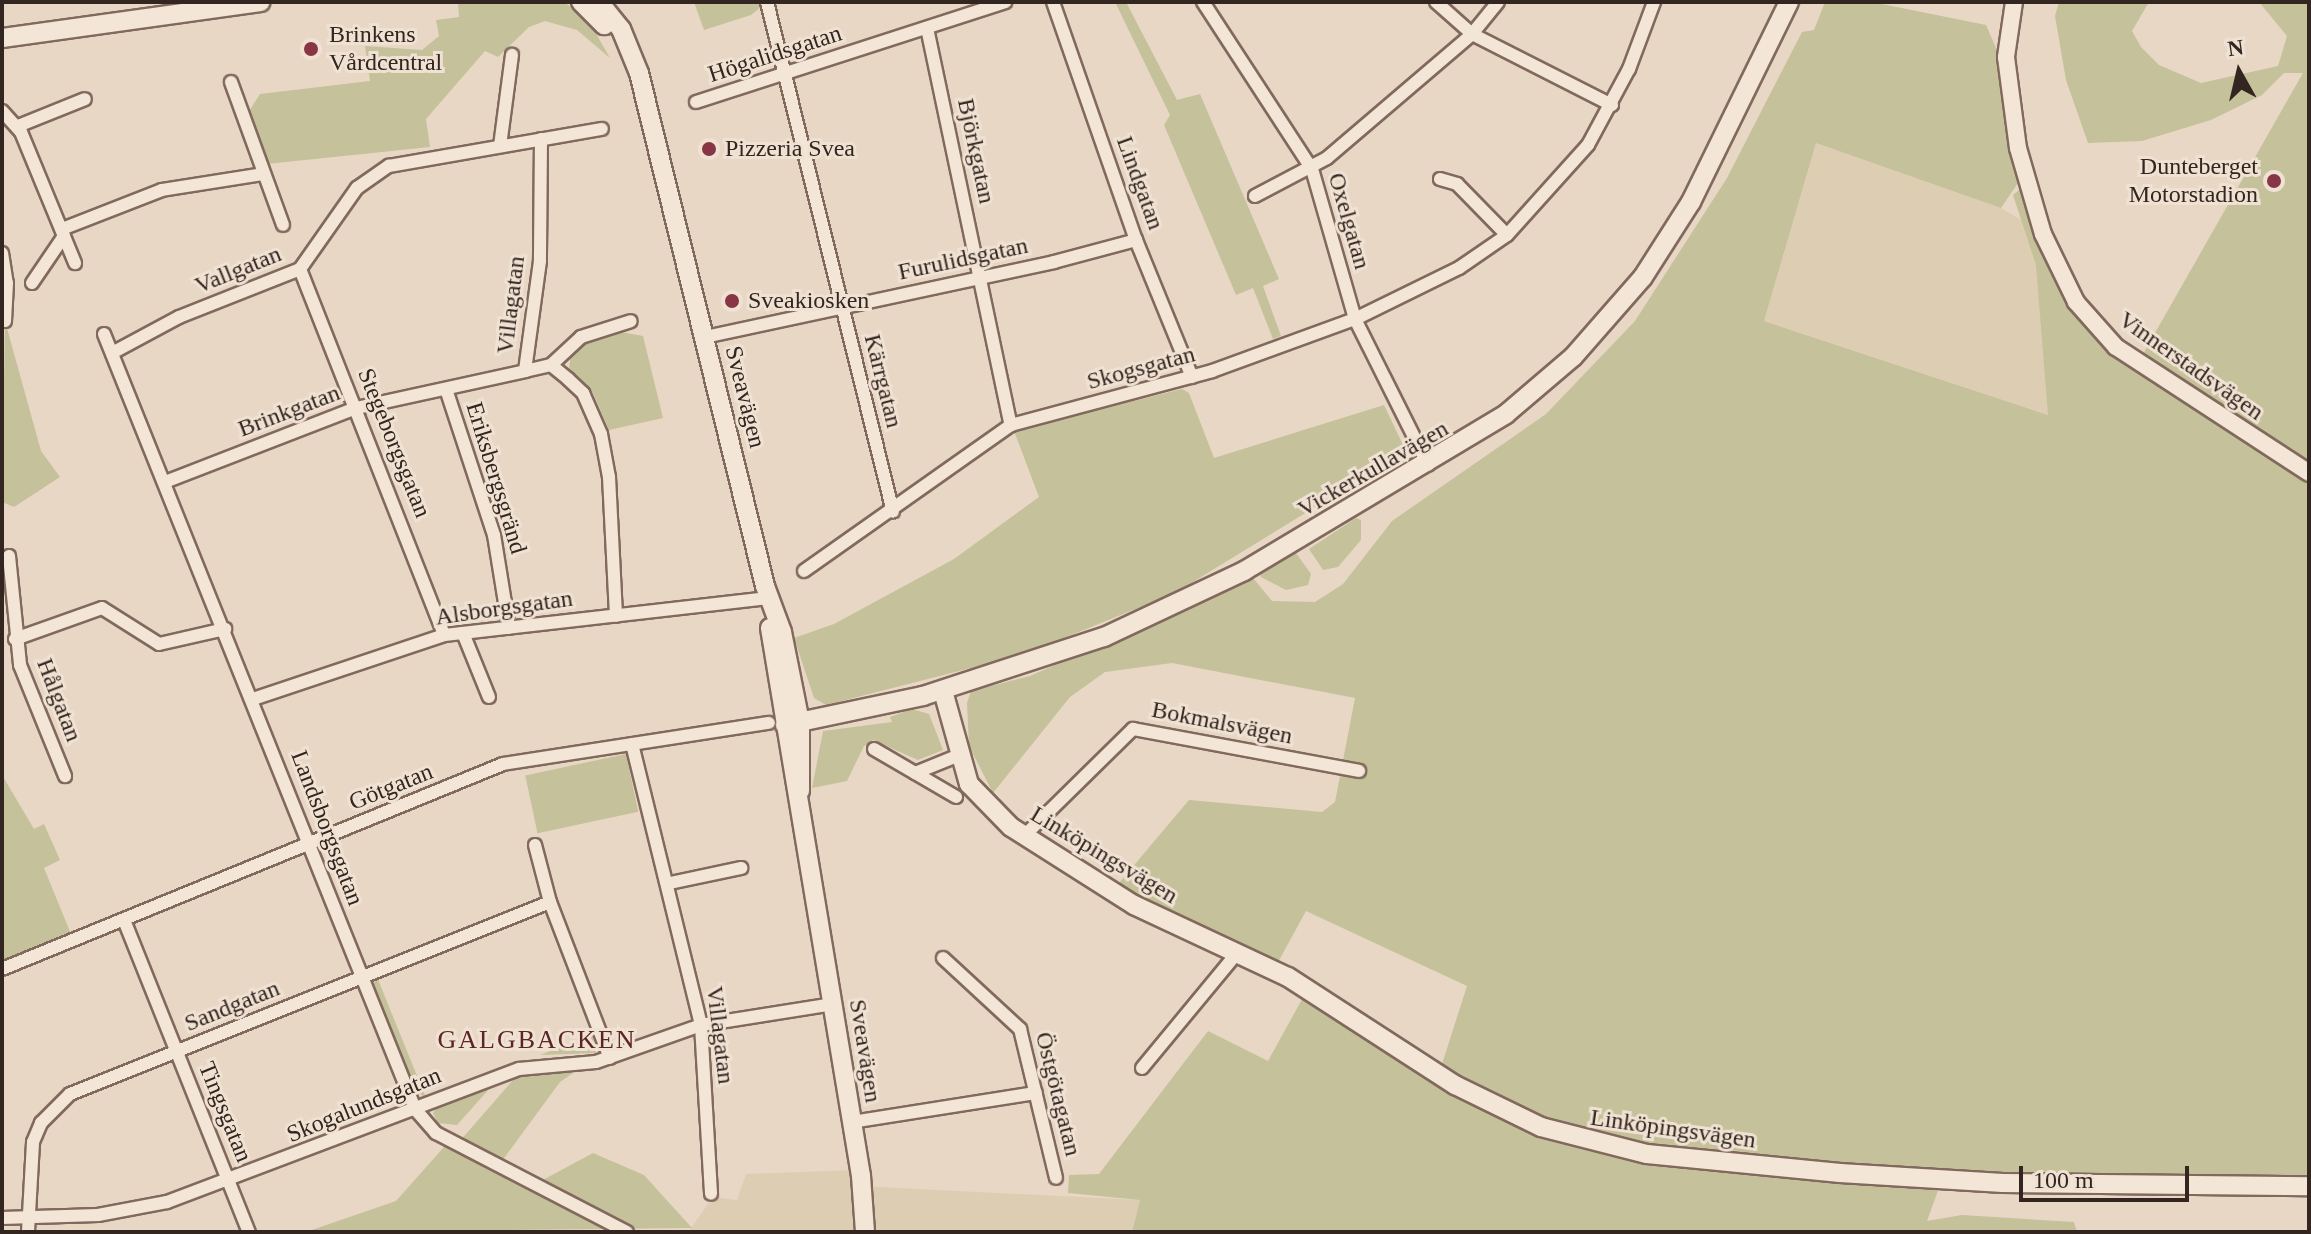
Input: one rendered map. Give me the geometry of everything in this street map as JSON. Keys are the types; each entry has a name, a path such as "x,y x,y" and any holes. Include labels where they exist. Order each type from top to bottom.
{"main road":[{"path":"2,38 261,2"},
{"name":"Sveavägen","path":"581,2 611,34 648,117"},
{"name":"Sveavägen","path":"599,2 631,50 769,598 782,632 785,723 800,791 861,1176 874,1232"},
{"name":"Vickerkullavägen","path":"785,723 943,691 1053,656 1166,610 1428,465 1541,387 1643,277 1691,202 1789,2"},
{"name":"Linköpingsvägen","path":"943,691 957,756 978,799 1024,836 1134,905 1288,977 1482,1100 1541,1127 1610,1147 1723,1163 1941,1181 2309,1186"},
{"name":"Sveavägen","path":"861,1176 865,1232"}],"street":[{"name":"Kärrgatan","path":"767,2 893,512"},
{"name":"Högalidsgatan","path":"696,102 1005,2"},
{"name":"Lindgatan","path":"1053,2 1136,240 1192,377"},
{"name":"Oxelgatan","path":"1203,2 1312,169 1355,319 1428,465"},
{"path":"1436,2 1472,34 1612,105"},
{"path":"1255,196 1312,169 1472,34 1498,2"},
{"name":"Skogsgatan","path":"804,571 893,512 1011,425 1192,377 1355,319 1437,282 1507,235 1566,174 1612,105 1654,2"},
{"name":"Vinnerstadsvägen","path":"2014,2 2006,57 2018,148 2043,234 2076,302 2116,347 2309,473"},
{"name":"Björkgatan","path":"927,28 1011,425"},
{"path":"512,55 500,146 602,129"},
{"path":"231,82 283,225"},
{"path":"18,126 85,99"},
{"path":"2,111 18,126 75,263"},
{"name":"Villagatan","path":"541,139 540,261 525,371 551,365 583,393 601,434 609,477 616,616"},
{"name":"Vallgatan","path":"112,353 179,317 300,269 357,188 389,166 500,146"},
{"path":"32,283 63,232 162,190 263,174"},
{"path":"1440,179 1457,184 1507,235"},
{"name":"Furulidsgatan","path":"705,337 980,278 1136,240"},
{"path":"2,253 7,283 5,321"},
{"name":"Stegeborgsgatan","path":"300,269 444,635"},
{"path":"551,365 581,337 631,321"},
{"name":"Landsborgsgatan","path":"104,334 225,629 415,1109 436,1133 627,1232"},
{"name":"Brinkgatan","path":"165,482 356,408 525,371"},
{"name":"Eriksbergsgränd","path":"446,389 494,535 509,628"},
{"name":"Hålgatan","path":"9,556 15,639 24,676 65,776"},
{"name":"Alsborgsgatan","path":"253,699 444,635 769,598"},
{"name":"Hålgatan","path":"15,639 102,608 159,644 225,629"},
{"path":"463,633 489,697"},
{"name":"Götgatan","path":"2,969 515,761 785,723"},
{"name":"Bokmalsvägen","path":"1024,836 1133,729 1359,771"},
{"name":"Villagatan","path":"632,744 670,883 701,1025 711,1194"},
{"path":"874,749 956,797"},
{"path":"915,773 957,756"},
{"path":"535,845 550,902 610,1058"},
{"path":"670,883 741,868"},
{"name":"Sandgatan","path":"28,1226 33,1142 53,1109 70,1094 550,902"},
{"name":"Tingsgatan","path":"124,920 249,1232"},
{"path":"1142,1068 1237,953"},
{"name":"Östgötagatan","path":"943,958 1020,1029 1056,1178"},
{"name":"Skogalundsgatan","path":"2,1218 28,1226 142,1208 229,1182 519,1069 610,1058 701,1025 833,1004"},
{"path":"852,1122 1036,1093"}],"shaded area":[{"path":"458,2 563,2 586,16 610,58 577,30 545,21 529,27 498,57 485,51 426,119 430,147 267,164 248,113 260,94 370,81 365,46 422,50 439,36 436,20 459,17"},
{"path":"694,2 761,2 762,6 751,15 704,30"},
{"path":"1115,2 1126,2 1177,100 1200,94 1279,279 1263,286 1281,336 1273,339 1253,288 1236,295 1164,125 1170,115"},
{"path":"1825,2 1872,2 1986,25 2007,73 2024,174 2001,208 1816,143 1764,321 2048,415 2036,265 2013,195 2028,183 2065,285 2139,361 2303,73 2284,73 2262,95 2211,120 2142,141 2088,143 2066,80 2055,16 2059,2 2149,2 2132,31 2141,47 2159,65 2201,83 2278,66 2287,36 2259,2 2309,2 2309,1178 1944,1174 1927,1221 1962,1215 2074,1222 2077,1232 1132,1232 1140,1200 1068,1193 1069,1175 1099,1174 1208,1031 1268,1061 1311,983 1431,1079 1517,1107 1442,1064 1467,986 1306,911 1277,964 1114,889 1189,800 1322,812 1335,802 1355,698 1172,663 1105,672 1070,697 993,793 969,746 967,703 971,691 1030,676 1253,578 1272,601 1315,602 1343,584 1392,521 1546,414 1635,321 1727,178 1802,32 1814,30"},
{"path":"1816,143 2001,208 2025,222 2050,288 2049,415 1764,321"},
{"path":"5,321 41,451 60,477 14,507 2,502"},
{"path":"615,331 643,336 663,418 609,430 593,393 569,368 572,349"},
{"path":"1182,389 1189,393 1214,458 1384,405 1403,445 1400,455 1175,593 1022,655 826,705 814,698 794,638 834,624 954,559 1039,497 1014,431"},
{"path":"1356,518 1361,520 1361,540 1338,567 1323,570 1309,549"},
{"path":"1296,553 1311,574 1308,585 1286,590 1261,577 1258,569"},
{"path":"912,709 929,714 943,750 918,760 873,740 864,746 847,781 812,788 823,731 892,722 890,717"},
{"path":"626,754 638,812 538,833 525,775"},
{"path":"2,775 34,829 44,824 60,860 44,868 71,934 2,962"},
{"path":"377,977 426,1098 413,1089 372,986"},
{"path":"592,1035 596,1053 540,1055"},
{"path":"532,1072 573,1073 560,1082 499,1165 541,1181 593,1153 644,1175 692,1228 306,1232 396,1201 452,1138 459,1142 514,1079"},
{"path":"490,1088 457,1125 438,1123 433,1113 437,1107"},
{"path":"856,1170 859,1186 1140,1200 1132,1232 688,1232 713,1197 737,1200 746,1174"}],"place":[{"name":"Brinkens Vårdcentral","path":"311,49"},
{"name":"Pizzeria Svea","path":"709,149"},
{"name":"Dunteberget Motorstadion","path":"2274,181"},
{"name":"Sveakiosken","path":"732,301"}],"district":[{"name":"GALGBACKEN","path":"537,1040"}]}
